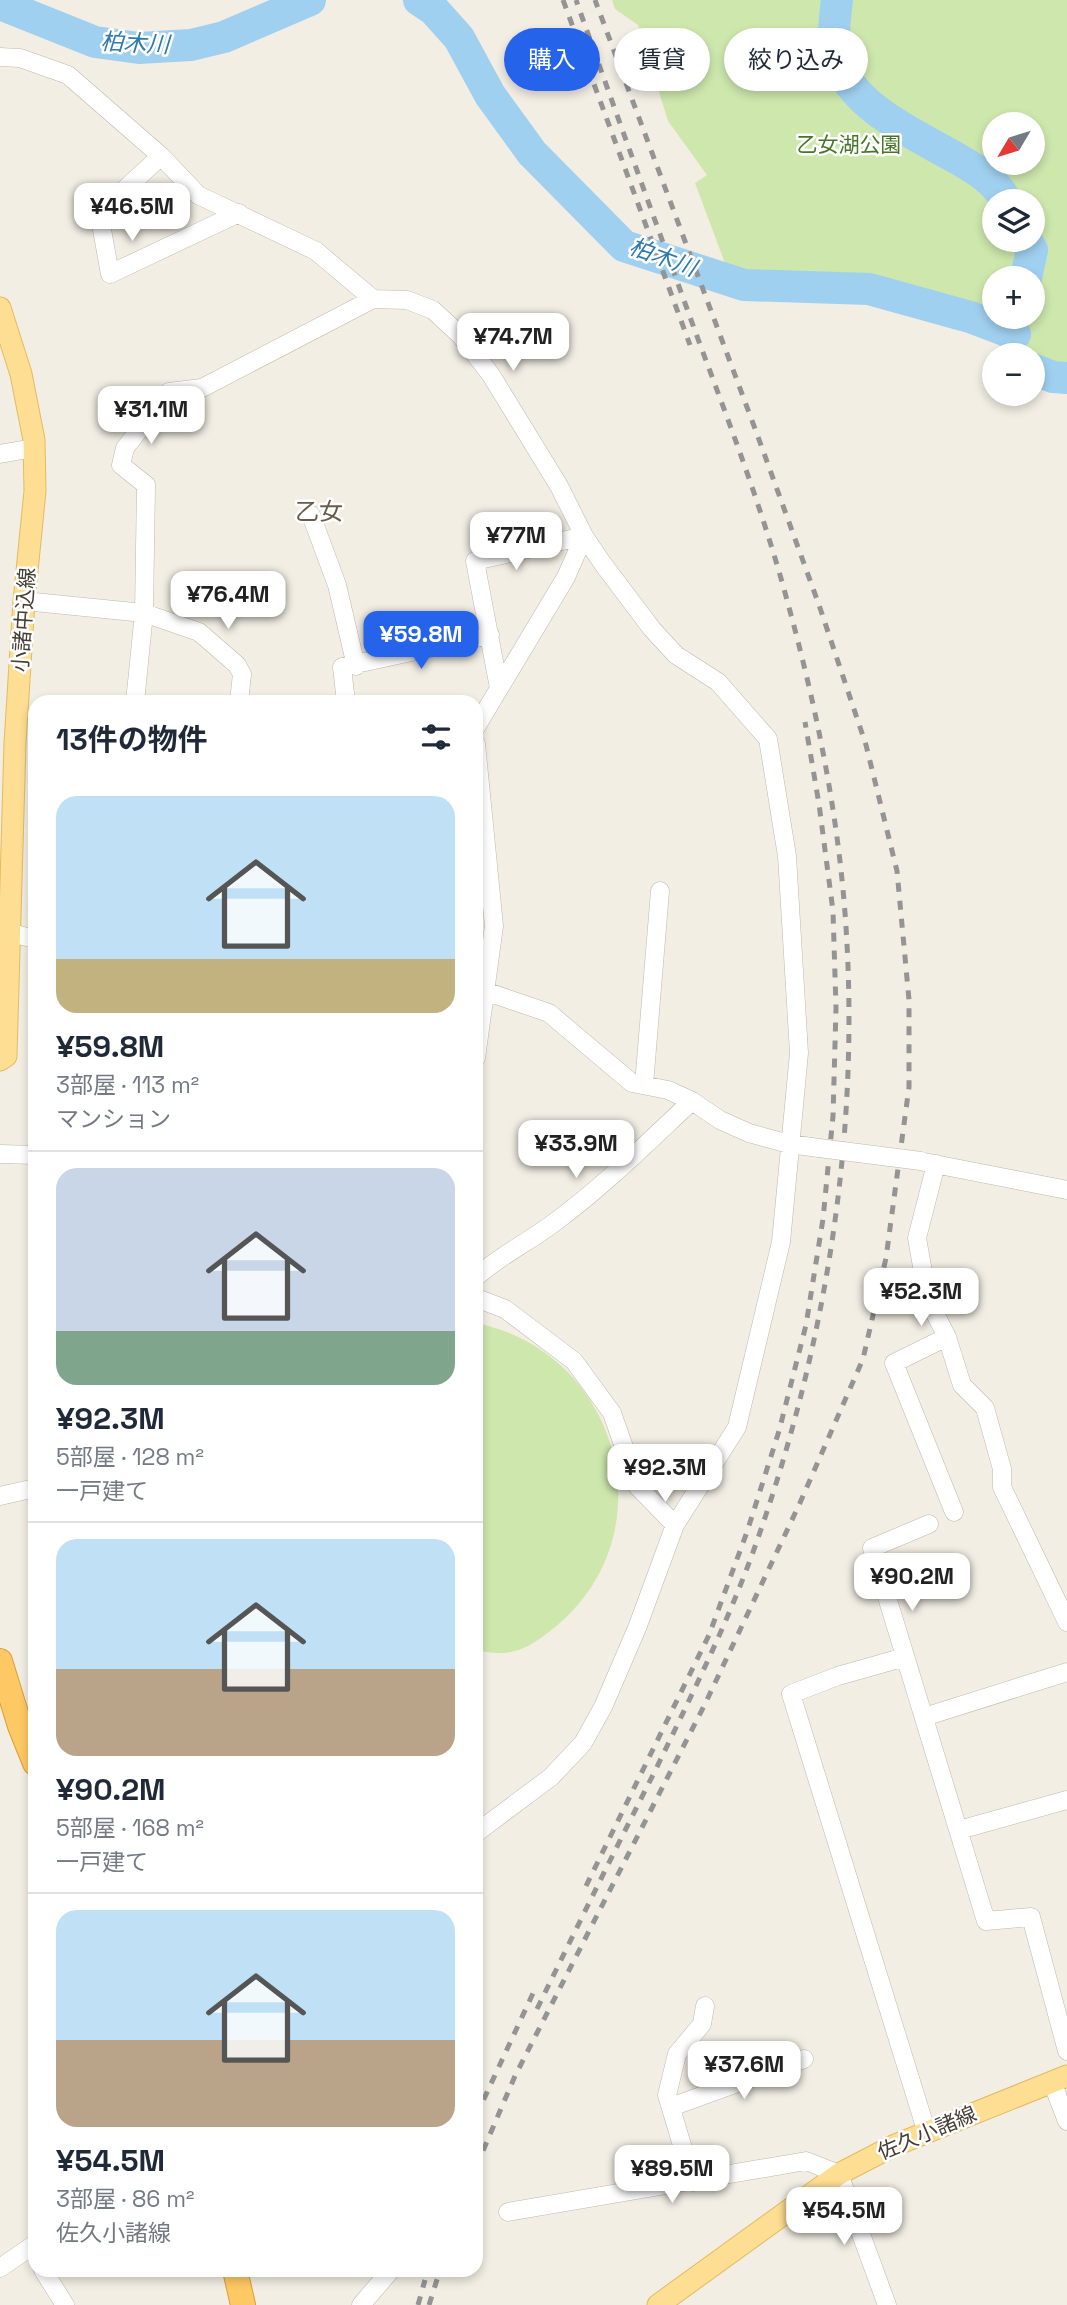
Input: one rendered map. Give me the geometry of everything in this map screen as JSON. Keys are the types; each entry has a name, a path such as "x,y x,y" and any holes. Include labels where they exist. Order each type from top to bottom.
{"highway":[{"path":"0,1661 28,1746"},
{"path":"236,2277 238,2302"}],"main road":[{"name":"小諸中込線","path":"0,307 21,374 34,448 35,491 24,601 15,743 6,1056 0,1060"},
{"name":"佐久小諸線","path":"659,2305 839,2174 894,2146 1060,2079"}],"street":[{"path":"0,57 20,58 68,75 161,156 198,195 316,251 373,299"},
{"path":"161,156 99,213 110,274 239,213"},
{"path":"136,695 144,613 146,485 121,465 125,448 169,392 202,388 373,299 407,300 433,310 461,336 491,376 559,486 584,536 652,629 676,654 718,682 768,739 787,856 799,1053 781,1242 737,1427 675,1525 638,1629 603,1707 583,1743 551,1777 483,1828"},
{"path":"0,454 34,448"},
{"path":"311,515 337,585 356,666"},
{"path":"499,688 475,562 584,536"},
{"path":"483,715 566,577 584,536"},
{"path":"24,601 144,613 200,632 237,664 242,674 240,695"},
{"path":"345,695 342,667 490,635"},
{"path":"483,815 494,926 483,979"},
{"path":"645,1085 660,891"},
{"path":"11,933 28,937"},
{"path":"483,990 549,1013 632,1083 668,1090 692,1101 720,1120 749,1133 789,1144 928,1163 1067,1191"},
{"path":"483,1271 555,1223 692,1101"},
{"path":"0,1154 28,1155"},
{"path":"928,1163 918,1238 928,1300 947,1336 962,1385 985,1408 1002,1469 1002,1487 1067,1622"},
{"path":"483,1301 505,1309 574,1361 612,1413 638,1488 675,1525"},
{"path":"947,1336 894,1363 954,1512"},
{"path":"0,1496 28,1490"},
{"path":"929,1524 872,1548 986,1921 1031,1917 1067,2052"},
{"path":"905,1657 838,1676 791,1694 927,2133"},
{"path":"924,1717 1067,1671"},
{"path":"959,1830 1067,1800"},
{"path":"693,2182 667,2095 677,2054 702,2024 705,2006"},
{"path":"671,2107 804,2059"},
{"path":"1060,2079 1067,2121"},
{"path":"508,2212 806,2161 839,2174 887,2305"},
{"path":"0,2268 28,2252"},
{"path":"47,2277 65,2305"},
{"path":"361,2305 385,2277"}],"green space":[{"name":"乙女湖公園","path":"612,0 1067,0 1067,384 1045,383 1045,343 998,343 996,339 876,301 826,294 735,290 695,183 707,175 668,121 659,91 710,91 710,28 639,28 615,9"},
{"path":"483,1326 525,1341 565,1370 595,1407 612,1451 618,1498 611,1545 590,1589 554,1628 535,1642 509,1652 483,1651"}],"waterway":[{"name":"柏木川","path":"0,4 95,42 139,48 191,45 224,37 310,0"},
{"name":"柏木川","path":"419,0 434,10 459,38 490,95 532,153 624,246 744,285 869,289 970,317 1015,334"},
{"path":"837,0 834,38 836,59 857,93 888,119 979,172 998,189"},
{"path":"1029,266 1032,252"},
{"path":"1045,374 1067,378"}],"railway":[{"path":"563,0 690,345"},
{"path":"537,2009 696,1685 723,1627 758,1538 803,1386 821,1308 834,1230 848,1072 849,992 837,834 824,755 797,638 778,567 746,468 576,0"},
{"path":"483,2151 515,2076 705,1704 799,1505 863,1359 886,1258 909,1087 909,1000 897,871 866,745 757,434 595,0"},
{"path":"586,1886 709,1635 747,1532 779,1431 806,1325 823,1219 833,1116 836,1008 833,911 805,722"},
{"path":"483,2101 535,1989"},
{"path":"429,2305 438,2277"},
{"path":"418,2305 425,2280"}],"district":[{"name":"乙女","path":"319,512"}]}
